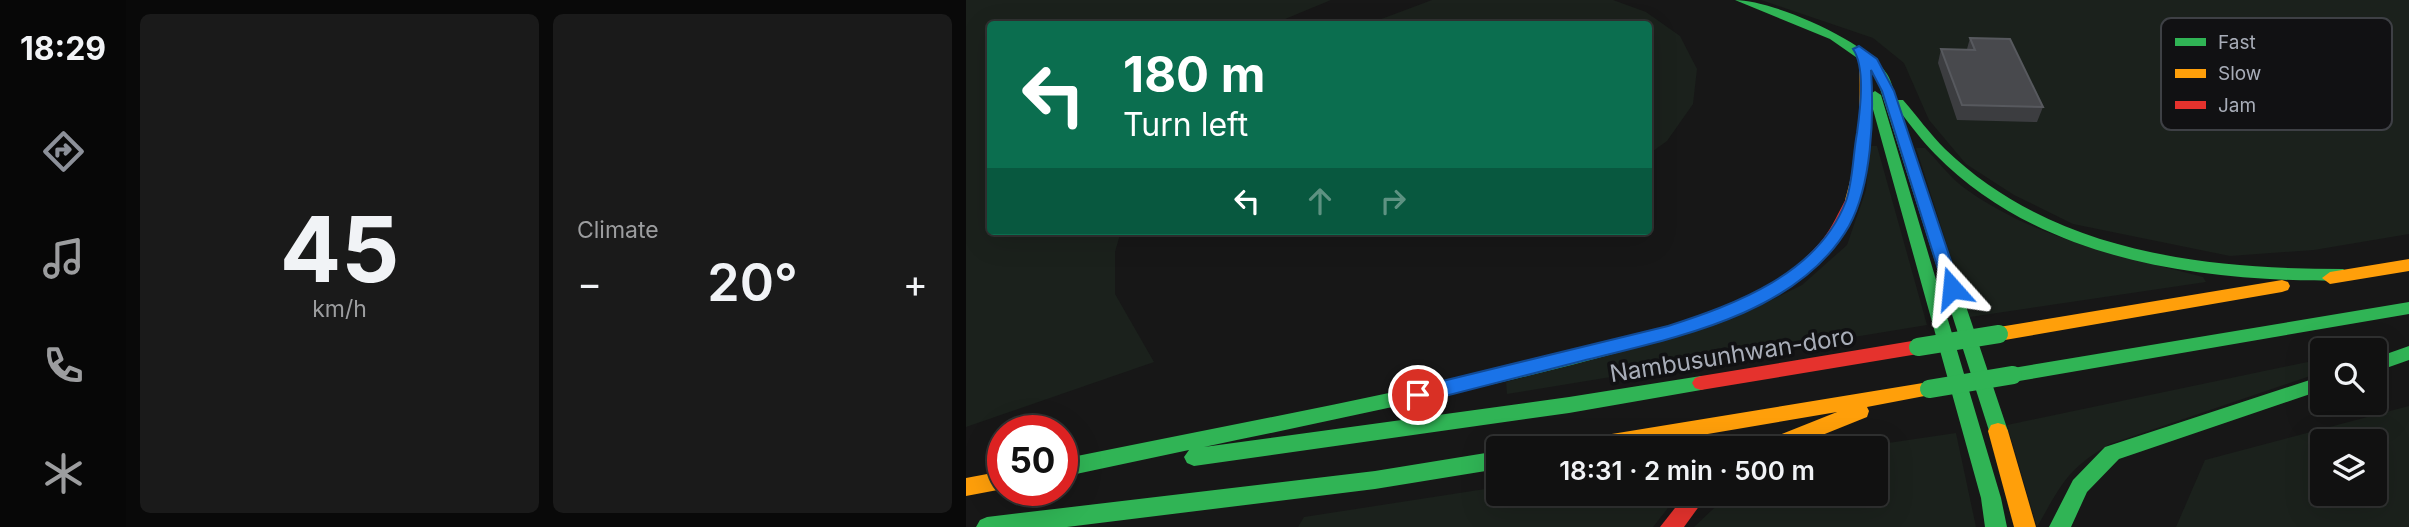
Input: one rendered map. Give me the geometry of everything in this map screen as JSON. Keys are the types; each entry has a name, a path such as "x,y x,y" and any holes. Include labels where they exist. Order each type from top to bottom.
{"main road":[{"path":"1740,0 1834,35 1862,53 1872,61 1911,121 1955,168 2010,206 2058,229 2143,256 2211,270 2292,277 2343,275"},
{"path":"1078,465 1393,401 1668,332 1742,307 1775,289 1801,269 1825,248 1842,225 1854,199 1867,110 1862,53"},
{"path":"1862,53 1990,498 1996,527"},
{"path":"1882,75 2006,453 2025,527"},
{"path":"1999,334 2409,265"},
{"name":"Nambusunhwan-doro","path":"1078,474 1542,409 1999,334 2409,278"},
{"path":"1647,436 2409,308"},
{"path":"2014,375 2409,321"},
{"path":"2387,361 2409,353"},
{"path":"2060,527 2074,495 2087,476 2112,453 2310,387"},
{"path":"1799,436 1863,410 1929,389"},
{"path":"987,527 1219,500 1486,462"},
{"path":"966,489 987,485"},
{"path":"1671,527 1688,506"}],"shaded area":[{"path":"966,0 1331,0 1280,21 987,21 987,235 1120,235 1115,252 1115,294 1154,362 1001,415 987,415 987,420 966,427"},
{"path":"1432,0 1613,0 1646,12 1680,36 1697,69 1693,104 1667,141 1652,152 1652,21 1376,21"},
{"path":"1761,0 2409,0 2409,234 2314,250 2230,256 2073,224 2014,195 1966,164 1929,120 1904,63 1873,38"},
{"path":"1870,146 1877,146 1927,325 1507,394 1506,382 1732,319 1802,285 1847,245 1866,190"},
{"path":"1916,148 1925,148 1963,187 2019,220 2048,233 2109,253 2203,277 2206,282 1970,317"},
{"path":"2310,362 2310,376 2110,444 2066,479 2037,527 2007,425"},
{"path":"2409,406 2409,527 2176,527 2205,460 2310,432 2310,506 2387,506 2387,429 2322,429 2375,415 2387,415 2387,412"},
{"path":"1956,433 1976,527 1694,527 1716,506 1888,506 1888,443"},
{"path":"1486,489 1486,506 1670,506 1653,527 1298,527 1304,517"}],"building":[{"path":"1970,38 2010,39 2043,107 1962,105 1941,49 1975,50"}],"traffic: fast":[{"path":"1740,0 1834,37 1851,47 1882,75 1998,431"},
{"path":"1875,95 1991,498 1996,527"},
{"path":"1899,103 1940,152 1988,191 2040,222 2097,244 2157,260 2218,270 2281,275 2343,275"},
{"path":"2013,375 2409,308"},
{"path":"1078,465 1420,394 1642,340 1711,319"},
{"path":"1918,347 1999,334"},
{"path":"2387,361 2409,353"},
{"path":"1929,389 2013,375"},
{"path":"1194,457 1569,405 1701,383"},
{"path":"2060,527 2080,486 2112,453 2310,387"},
{"path":"987,527 1375,480 1486,462"}],"traffic: slow":[{"path":"1852,200 1861,165 1865,130 1865,58"},
{"path":"2330,278 2409,265"},
{"path":"1999,334 2282,286"},
{"path":"1647,436 1929,389"},
{"path":"1799,436 1860,411"},
{"path":"1998,431 2025,527"},
{"path":"966,487 987,483"}],"traffic: jam":[{"path":"1711,319 1756,300 1796,275 1829,242 1852,200"},
{"path":"1701,383 1918,347"},
{"path":"1671,527 1688,506"}],"route":[{"path":"1418,395 1668,332 1708,319 1742,307 1775,289 1801,269 1825,248 1842,225 1854,199 1867,110 1865,58 1859,49 1882,75 1952,288"}]}
